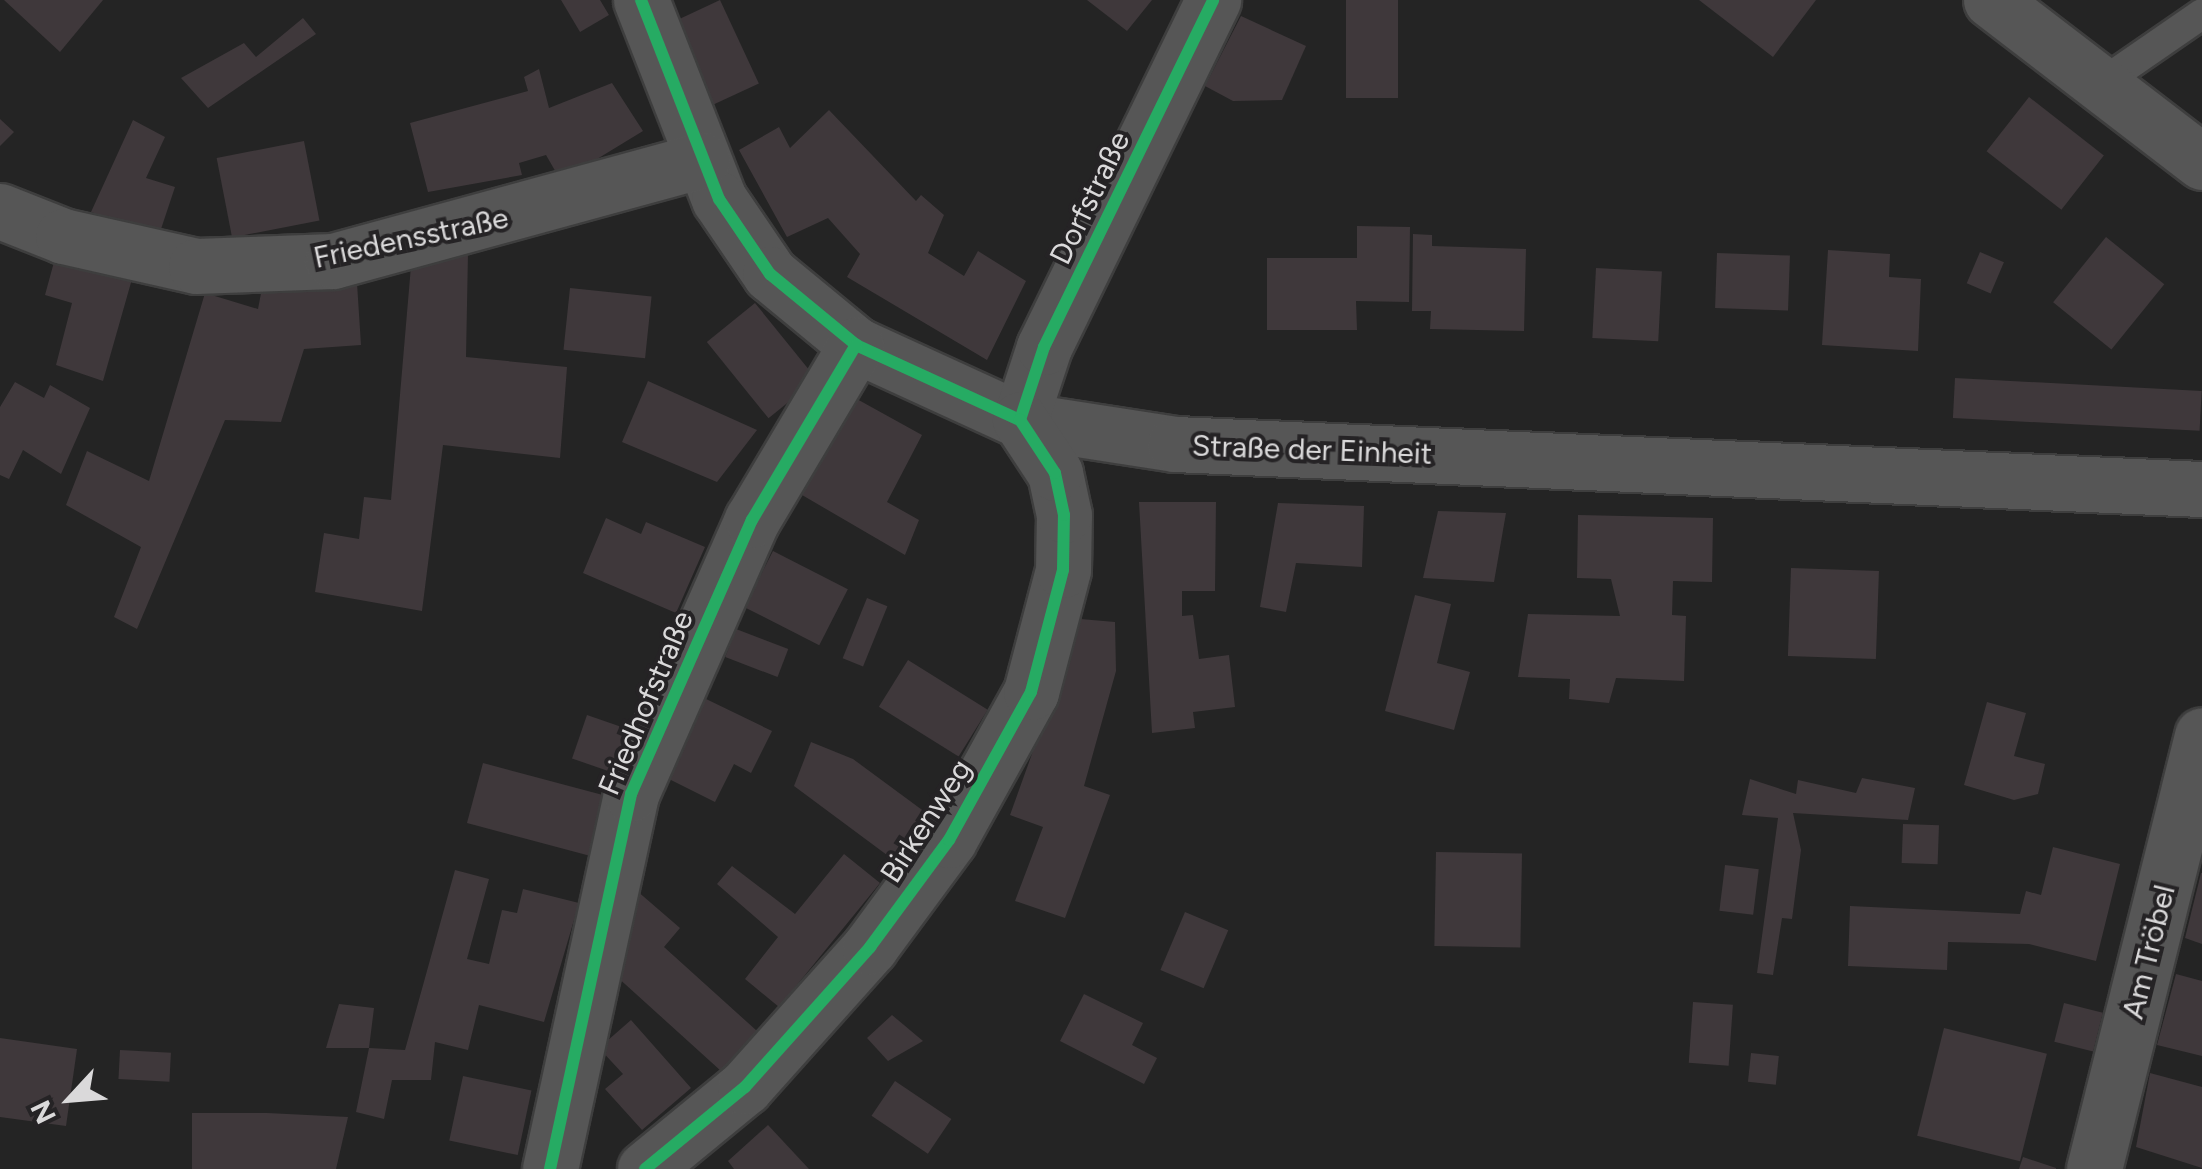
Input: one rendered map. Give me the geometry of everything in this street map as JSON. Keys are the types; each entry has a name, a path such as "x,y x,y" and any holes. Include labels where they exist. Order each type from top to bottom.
{"street":[{"name":"Straße der Einheit","path":"641,0 702,160 770,274 856,345 1020,420 1175,444 2202,489"},
{"name":"Dorfstraße","path":"1020,420 1044,347 1212,0"},
{"path":"1991,0 2202,162"},
{"name":"Friedensstraße","path":"0,211 62,236 196,266 333,261 702,160"},
{"name":"Friedhofstraße","path":"550,1169 632,794 752,520 856,345"},
{"name":"Birkenweg","path":"646,1169 745,1087 870,947 949,840 1024,705 1063,570 1064,516 1055,474 1020,420"},
{"name":"Am Tröbel","path":"2094,1169 2202,735"}],"lane":[{"path":"2100,84 2202,14"}],"building":[{"path":"4,0 103,0 60,52"},
{"path":"561,0 600,0 609,15 580,32"},
{"path":"720,0 759,83 711,106 672,22"},
{"path":"1087,0 1152,0 1127,31"},
{"path":"1346,0 1398,0 1398,98 1346,98"},
{"path":"1699,0 1816,0 1773,57"},
{"path":"1241,16 1306,46 1282,100 1233,101 1205,86"},
{"path":"303,18 316,34 208,108 181,78 244,43 256,57"},
{"path":"539,69 549,108 612,83 643,131 561,181 546,155 519,163 522,175 428,192 410,123 528,91 524,77"},
{"path":"2029,97 2104,155 2061,210 1987,151"},
{"path":"829,110 916,201 921,195 944,215 928,253 964,276 978,251 1026,281 987,360 847,277 860,254 828,218 787,237 739,150 779,127 790,148"},
{"path":"0,119 14,132 0,146"},
{"path":"133,120 165,137 146,178 175,187 159,235 91,212"},
{"path":"304,141 319,221 232,237 217,158"},
{"path":"1357,226 1410,227 1409,302 1356,301 1357,330 1267,330 1267,258 1357,258"},
{"path":"1413,234 1432,235 1432,246 1526,249 1524,331 1430,329 1431,311 1412,311"},
{"path":"2106,237 2164,284 2111,349 2053,302"},
{"path":"1828,250 1890,254 1889,277 1921,279 1918,351 1822,345"},
{"path":"57,251 134,272 103,381 56,365 72,303 45,295"},
{"path":"1980,252 2004,262 1991,293 1967,283"},
{"path":"468,253 466,357 567,367 560,458 443,445 422,611 315,592 324,533 359,539 364,497 391,500 411,266"},
{"path":"1717,253 1790,256 1788,311 1715,308"},
{"path":"1596,268 1662,271 1658,341 1592,338"},
{"path":"357,283 361,345 304,349 281,422 225,420 137,629 114,617 141,547 66,505 87,451 149,481 205,293 258,309 262,288"},
{"path":"570,288 652,297 645,358 564,350"},
{"path":"755,303 817,379 768,418 707,342"},
{"path":"1955,378 2202,391 2200,431 1953,418"},
{"path":"648,381 757,430 717,482 622,442"},
{"path":"15,382 44,398 50,385 90,408 61,474 23,450 9,479 0,475 0,407"},
{"path":"855,398 922,435 887,502 919,520 905,555 802,495"},
{"path":"1139,502 1216,502 1215,591 1182,591 1182,616 1193,615 1199,659 1229,655 1235,707 1193,712 1195,728 1152,733"},
{"path":"1278,503 1364,506 1362,567 1296,563 1286,612 1260,607"},
{"path":"1438,511 1506,513 1494,582 1423,578"},
{"path":"1578,515 1713,518 1712,582 1673,581 1672,615 1686,616 1684,681 1616,678 1609,703 1569,699 1570,679 1518,677 1528,614 1620,616 1611,579 1577,578"},
{"path":"606,518 641,534 646,522 705,547 676,613 583,573"},
{"path":"773,551 848,589 819,645 744,607"},
{"path":"1791,568 1879,571 1876,659 1788,656"},
{"path":"1415,595 1451,604 1437,663 1470,672 1454,730 1385,711"},
{"path":"867,598 887,606 863,667 843,658"},
{"path":"1069,618 1115,622 1116,671 1084,786 1110,795 1065,918 1015,901 1043,827 1010,815 1051,701"},
{"path":"736,629 788,649 778,677 725,657"},
{"path":"908,660 988,710 959,756 879,707"},
{"path":"704,698 772,731 751,773 734,764 715,802 665,777"},
{"path":"1987,702 2026,713 2014,756 2045,764 2038,794 2014,800 1964,785"},
{"path":"587,715 627,729 612,772 572,758"},
{"path":"811,742 853,759 929,815 895,861 794,786"},
{"path":"483,763 605,796 589,855 467,823"},
{"path":"1862,778 1915,788 1908,820 1793,813 1801,850 1792,919 1782,918 1773,975 1757,973 1778,818 1742,815 1750,779 1796,794 1798,780 1856,793"},
{"path":"1903,824 1939,825 1938,864 1902,863"},
{"path":"2053,847 2120,864 2096,961 2029,944 1948,942 1947,970 1848,966 1850,906 2020,914 2026,891 2041,895"},
{"path":"1436,852 1522,854 1520,947 1434,946"},
{"path":"844,854 880,883 779,1007 745,979 778,937 717,884 732,866 795,914"},
{"path":"1725,865 1759,869 1753,915 1719,911"},
{"path":"455,870 489,879 467,959 489,964 502,910 517,913 523,889 579,903 544,1022 479,1005 468,1050 435,1042 431,1080 392,1080 384,1119 356,1112 369,1048 405,1050"},
{"path":"2202,873 2202,944 2185,938"},
{"path":"636,890 680,928 664,947 757,1031 721,1071 615,975"},
{"path":"1185,912 1228,930 1204,988 1160,970"},
{"path":"2176,974 2202,981 2202,1056 2157,1045"},
{"path":"1084,994 1143,1023 1132,1045 1157,1058 1144,1084 1060,1041"},
{"path":"1693,1002 1733,1005 1729,1066 1689,1063"},
{"path":"2064,1003 2103,1013 2093,1051 2054,1042"},
{"path":"339,1004 374,1008 369,1048 326,1048"},
{"path":"892,1015 923,1041 888,1061 867,1038"},
{"path":"631,1020 691,1088 642,1130 605,1089 623,1074 599,1048"},
{"path":"1944,1028 2047,1054 2020,1161 1917,1136"},
{"path":"0,1038 77,1049 66,1126 0,1117"},
{"path":"120,1050 171,1053 169,1082 118,1079"},
{"path":"1751,1053 1779,1056 1776,1085 1748,1082"},
{"path":"2150,1073 2202,1087 2202,1168 2136,1147"},
{"path":"463,1076 531,1091 518,1155 449,1141"},
{"path":"895,1081 951,1119 928,1154 872,1116"},
{"path":"192,1113 348,1117 336,1169 192,1169"},
{"path":"768,1125 809,1169 734,1169 728,1161"},
{"path":"2023,1157 2056,1168 2056,1169 2019,1169"}],"cycle path":[{"path":"641,0 719,199 770,274 856,345 1020,420"},
{"path":"1020,420 1044,347 1213,0"},
{"path":"550,1169 631,794 752,520 856,345"},
{"path":"645,1169 745,1087 870,947 949,840 1031,692 1063,570 1064,515 1055,473 1020,420"}]}
